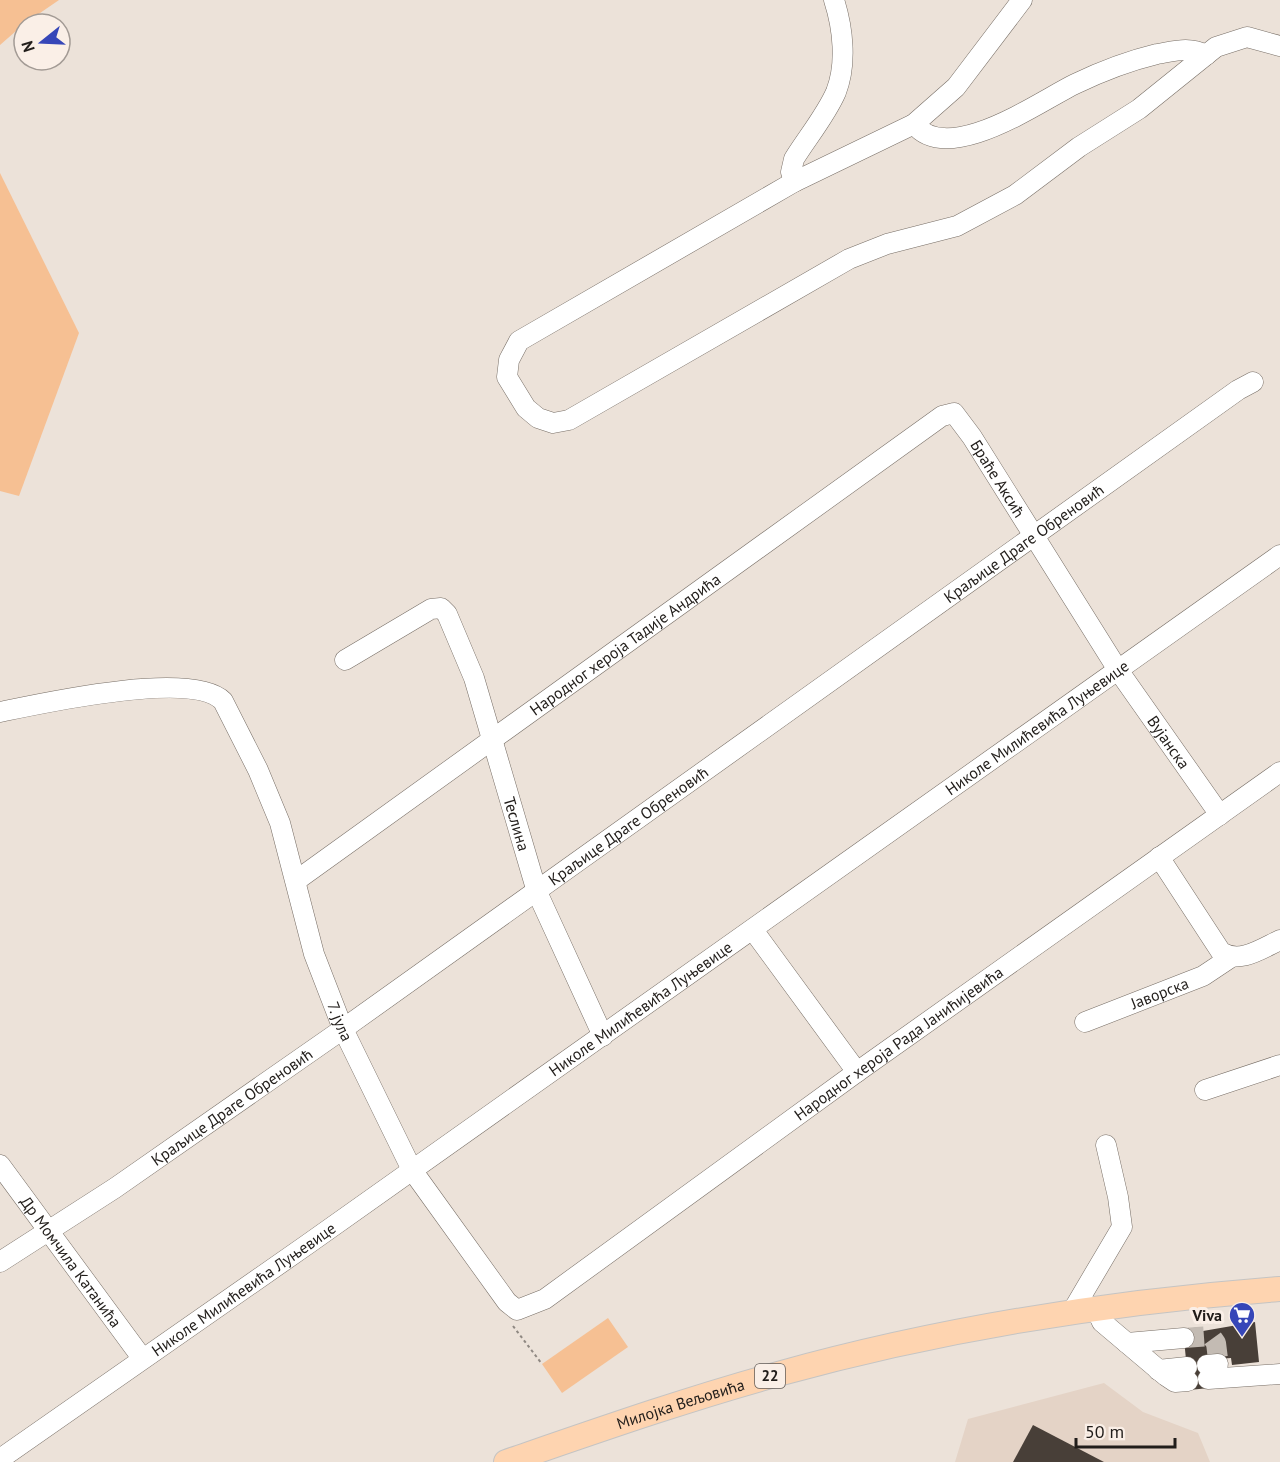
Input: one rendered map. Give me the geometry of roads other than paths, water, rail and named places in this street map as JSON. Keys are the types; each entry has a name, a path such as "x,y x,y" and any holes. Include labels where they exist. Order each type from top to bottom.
{"main road":[{"name":"22","path":"1084,1309 1280,1289"},
{"name":"Милојка Вељовића","path":"506,1462 550,1454 778,1374 942,1335 1084,1309"}],"street":[{"path":"794,182 791,172 794,159 836,92 840,76 841,31 834,0"},
{"path":"1022,0 988,41 956,87 914,124 794,182 519,341 509,360 507,377 526,408 545,421 568,420 849,259 887,244 957,226 1015,195 1079,147 1138,109 1216,46 1247,37 1280,46"},
{"path":"914,124 921,134 931,136 952,137 973,134 1019,117 1075,84 1130,60 1182,49 1196,50 1206,55"},
{"name":"Краљице Драге Обреновић","path":"0,1262 343,1029 1034,538 1238,390 1253,382"},
{"name":"Браће Аксић","path":"954,413 972,437 1118,670"},
{"name":"Народног хероја Тадије Андрића","path":"297,880 942,416 954,413"},
{"name":"Николе Милићевића Луњевице","path":"0,1459 603,1036 1280,555"},
{"name":"Теслина","path":"345,660 431,609 441,608 447,614 457,635 493,738 537,892 603,1036"},
{"name":"Вујанска","path":"1118,670 1220,815"},
{"name":"7. јула","path":"0,712 46,702 156,688 198,690 217,695 223,701 258,770 280,823 297,880 314,954 343,1029 412,1170 507,1302 517,1311"},
{"name":"Народног хероја Рада Јанићијевића","path":"517,1311 545,1299 857,1072 1280,772"},
{"path":"1159,857 1213,943 1230,958"},
{"path":"753,930 857,1072"},
{"name":"Јаворска","path":"1085,1022 1203,976 1230,958 1242,957 1280,940"},
{"path":"1206,1090 1280,1065"},
{"path":"1106,1145 1118,1197 1122,1227 1084,1309 1158,1370 1186,1359 1134,1350"},
{"name":"Др Момчила Катанића","path":"0,1165 47,1232 142,1358"},
{"path":"1214,1369 1280,1374"}],"tunnel":[{"path":"1184,1338 1211,1336 1216,1343 1218,1359"}],"place":[{"name":"Viva","path":"1242,1338"}]}
